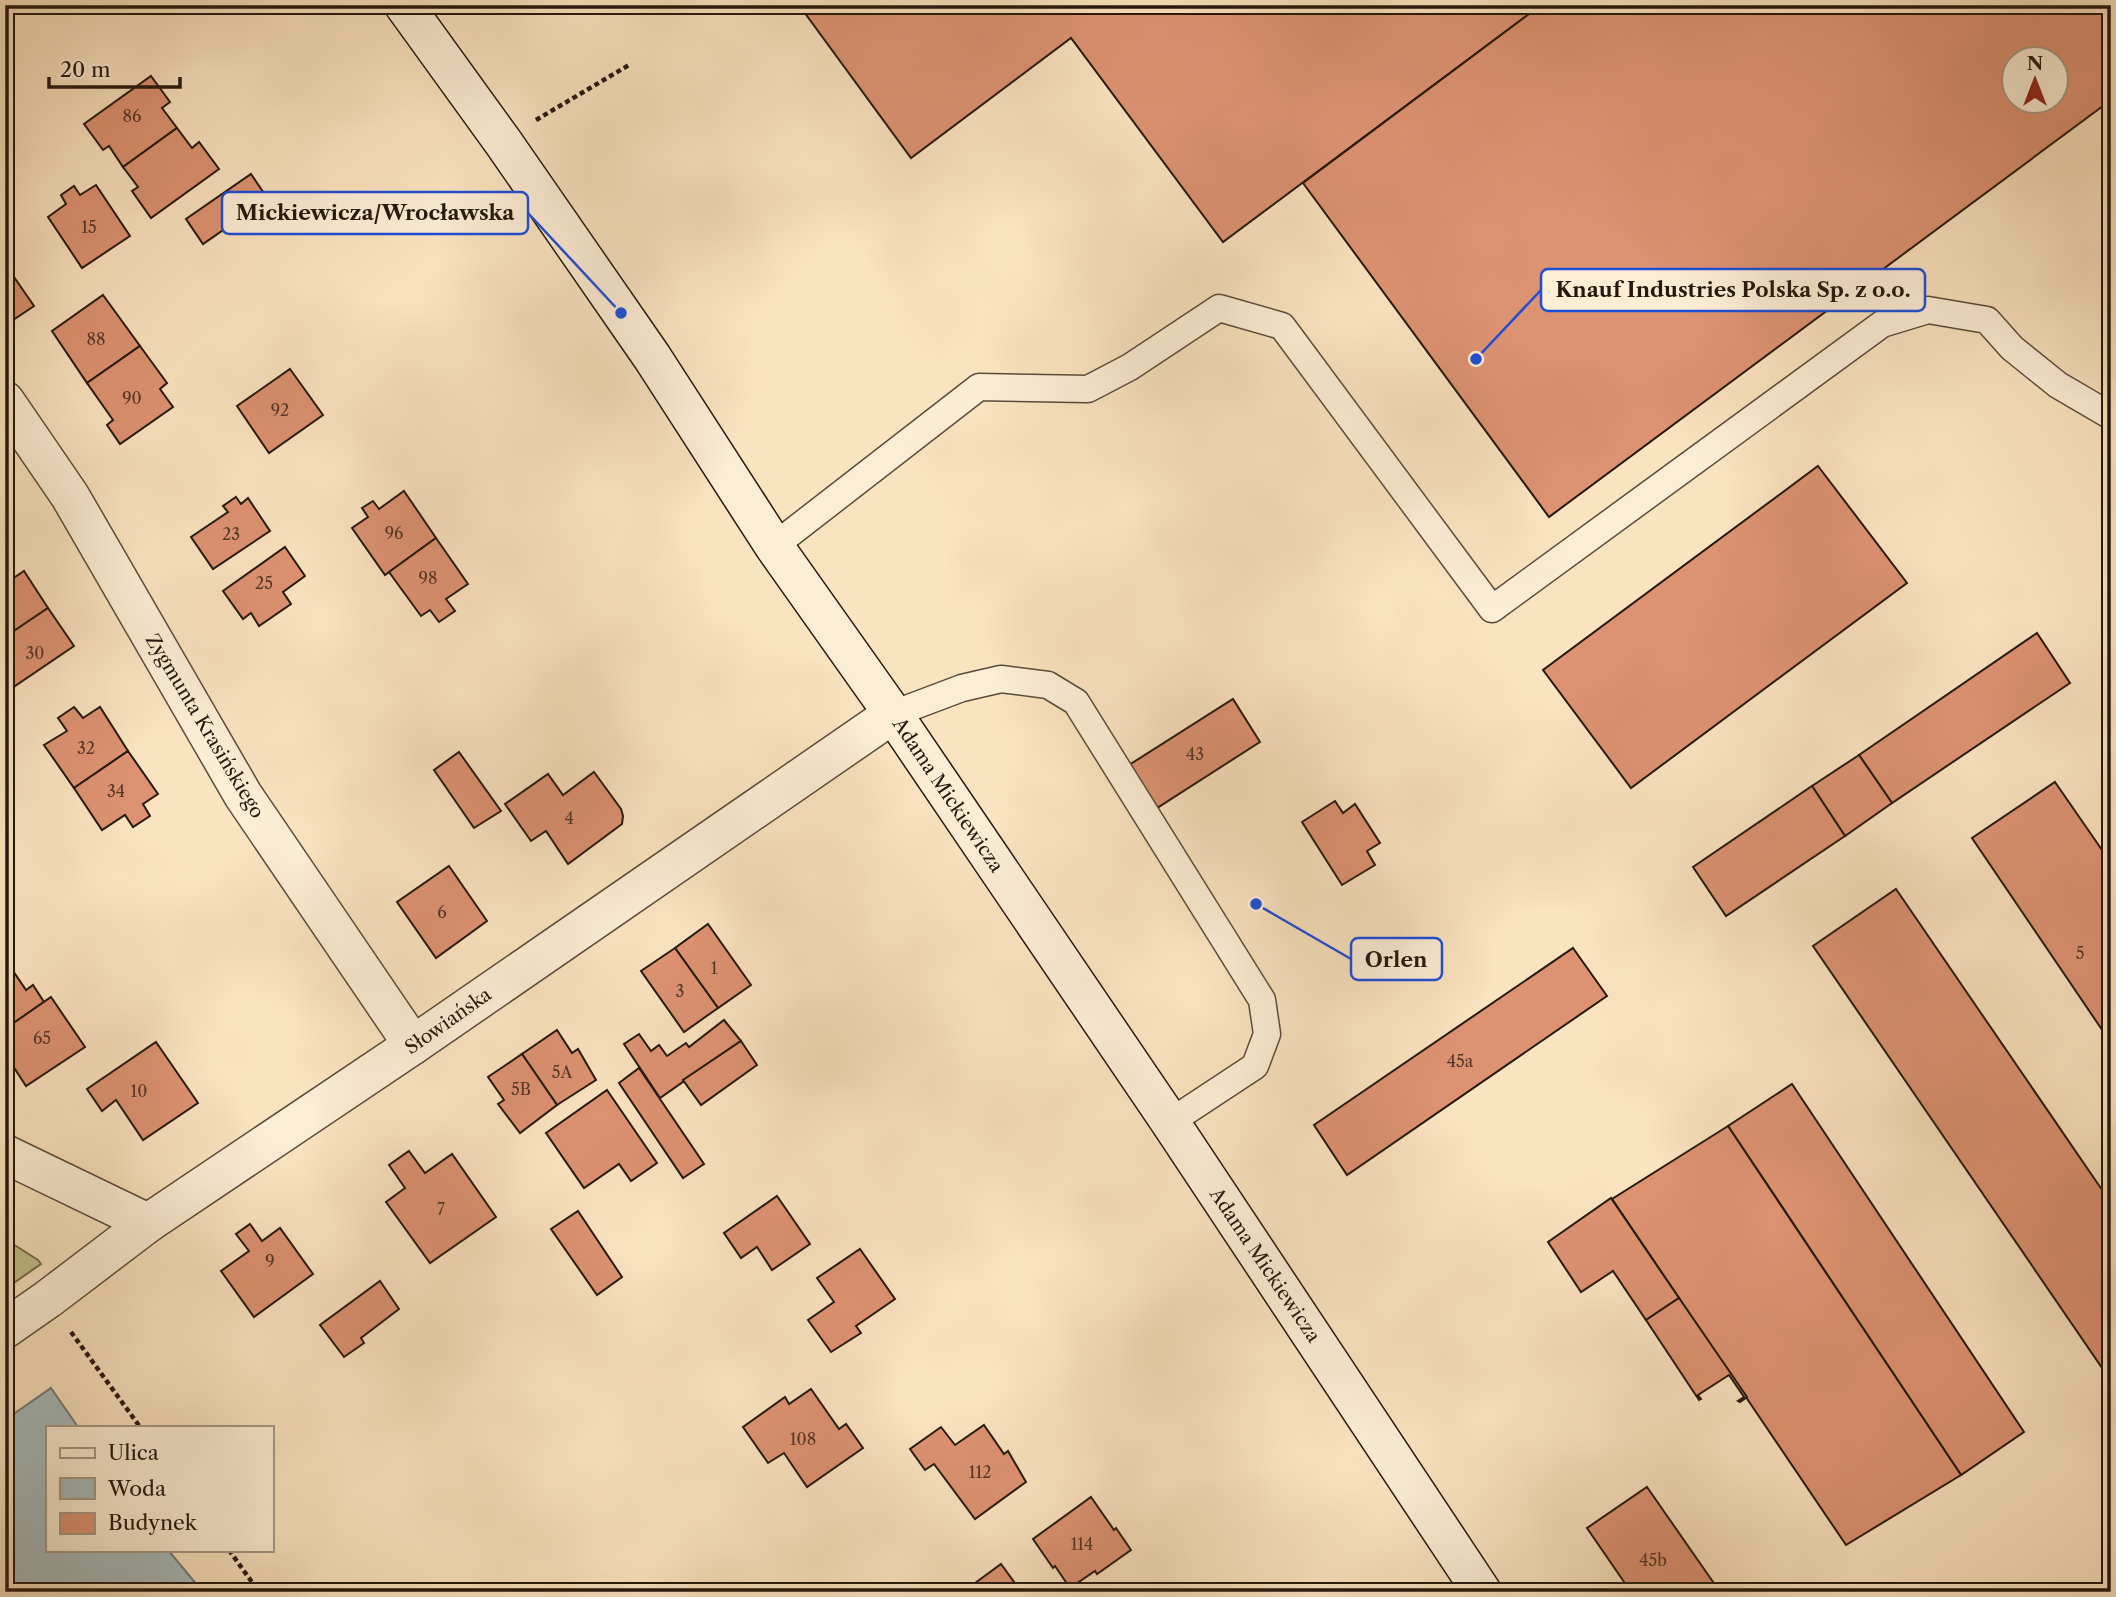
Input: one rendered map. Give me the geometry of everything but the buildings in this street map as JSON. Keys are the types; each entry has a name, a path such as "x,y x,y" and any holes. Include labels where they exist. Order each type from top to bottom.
{"street":[{"name":"Adama Mickiewicza","path":"404,5 652,357 774,546 893,714 1170,1122 1482,1592"},
{"name":"Zygmunta Krasińskiego","path":"5,401 70,496 243,795 413,1045"},
{"name":"Słowiańska","path":"5,1329 148,1223 413,1045 893,714"},
{"path":"5,1154 148,1223"}],"lane":[{"path":"774,546 979,387 1088,389 1130,367 1219,308 1282,326 1492,609 1882,324 1928,310 1987,320 2012,348 2058,385 2111,416"},
{"path":"893,714 962,688 1001,679 1048,685 1076,702 1262,1000 1267,1034 1255,1066 1170,1122"}],"path":[{"path":"529,125 629,65"},
{"path":"70,1332 139,1426"},
{"path":"230,1552 260,1592"}],"shaded area":[{"path":"5,1239 41,1264 5,1289"}],"water":[{"path":"51,1388 77,1426 46,1426 46,1552 170,1552 203,1592 5,1592 5,1420"}],"place":[{"name":"Mickiewicza/Wrocławska","path":"621,313"},
{"name":"Knauf Industries Polska Sp. z o.o.","path":"1476,359"},
{"name":"Orlen","path":"1256,904"}]}
